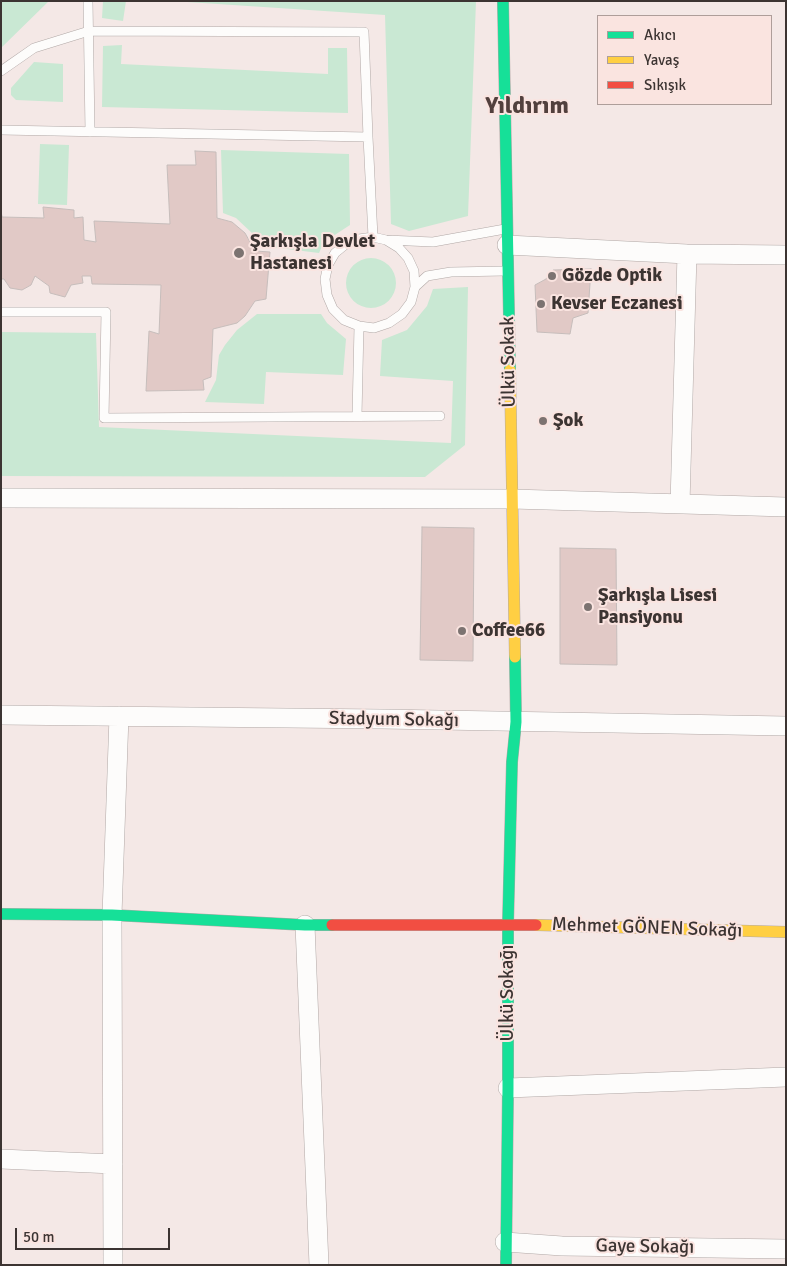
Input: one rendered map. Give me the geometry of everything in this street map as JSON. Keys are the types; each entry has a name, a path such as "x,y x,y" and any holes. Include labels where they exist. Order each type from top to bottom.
{"street":[{"name":"Ülkü Sokak","path":"503,1 516,722"},
{"path":"507,237 687,254 786,254"},
{"path":"680,504 687,254"},
{"path":"1,498 512,499 786,507"},
{"name":"Stadyum Sokağı","path":"1,715 786,726"},
{"path":"113,1265 112,915 119,716"},
{"name":"Ülkü Sokağı","path":"506,1265 508,924 512,762 516,722"},
{"name":"Mehmet GÖNEN Sokağı","path":"1,914 112,915 305,925 508,924 786,932"},
{"path":"305,925 319,1265"},
{"path":"508,1088 786,1077"},
{"path":"1,1159 113,1164"},
{"name":"Gaye Sokağı","path":"505,1242 562,1246 786,1249"}],"lane":[{"path":"88,1 90,132"},
{"path":"1,72 34,48 89,31 364,32 373,238"},
{"path":"1,130 368,136"},
{"path":"386,240 399,248 408,258 414,271 415,287 411,302 402,314 389,323 374,328 359,326 344,320 333,309 326,295 325,279 328,265 335,253 346,244 359,239 373,238 433,242 507,237"},
{"path":"415,287 427,276 451,272 507,271"},
{"path":"1,312 106,312 104,418 440,416"},
{"path":"357,416 359,326"}],"green space":[{"path":"1,1 49,1 1,48"},
{"path":"103,1 126,1 123,21 102,18"},
{"path":"172,1 476,1 468,216 409,231 391,224 385,15"},
{"path":"122,45 121,64 328,74 328,48 347,48 348,113 102,107 103,46"},
{"path":"34,62 63,64 63,102 16,100 11,95 11,88"},
{"path":"40,144 69,145 67,205 38,204"},
{"path":"221,150 349,154 350,225 324,242 319,253 263,246 236,218 223,213"},
{"path":"371,258 389,265 396,283 389,301 371,308 353,301 346,283 353,265"},
{"path":"468,287 465,445 425,477 1,476 1,332 96,333 99,427 451,443 453,381 380,376 382,340 407,330 427,306 433,289"},
{"path":"257,314 321,314 327,323 346,339 343,375 266,372 264,404 205,402 216,380 219,355 237,330"}],"building":[{"name":"Şarkışla Devlet Hastanesi","path":"195,151 216,152 217,218 232,222 245,233 255,251 270,252 266,299 255,301 245,316 237,323 213,329 211,377 203,380 204,390 146,391 149,331 159,334 161,285 92,284 91,276 82,276 83,283 71,285 65,297 50,293 49,286 35,276 31,285 22,290 10,288 4,279 1,279 1,211 2,217 44,218 43,207 74,210 74,218 83,217 84,240 96,242 94,221 170,224 167,165 196,165"},
{"path":"591,269 588,313 573,318 570,334 537,332 535,285 546,279 553,270"},
{"path":"422,527 474,528 473,661 420,660"},
{"name":"Şarkışla Lisesi Pansiyonu","path":"560,548 616,549 617,665 560,664"}],"traffic: fast":[{"path":"503,1 510,370"},
{"path":"506,1265 508,924 512,762 516,722 515,657"},
{"path":"1,914 112,915 332,925"}],"traffic: slow":[{"path":"510,370 515,657"},
{"path":"536,925 786,932"}],"traffic: jam":[{"path":"332,925 536,925"}],"place":[{"name":"Şarkışla Devlet Hastanesi","path":"239,253"},
{"name":"Gözde Optik","path":"552,276"},
{"name":"Kevser Eczanesi","path":"541,304"},
{"name":"Şok","path":"543,421"},
{"name":"Şarkışla Lisesi Pansiyonu","path":"588,607"},
{"name":"Coffee66","path":"462,631"}],"district":[{"name":"Yıldırım","path":"527,107"}]}
